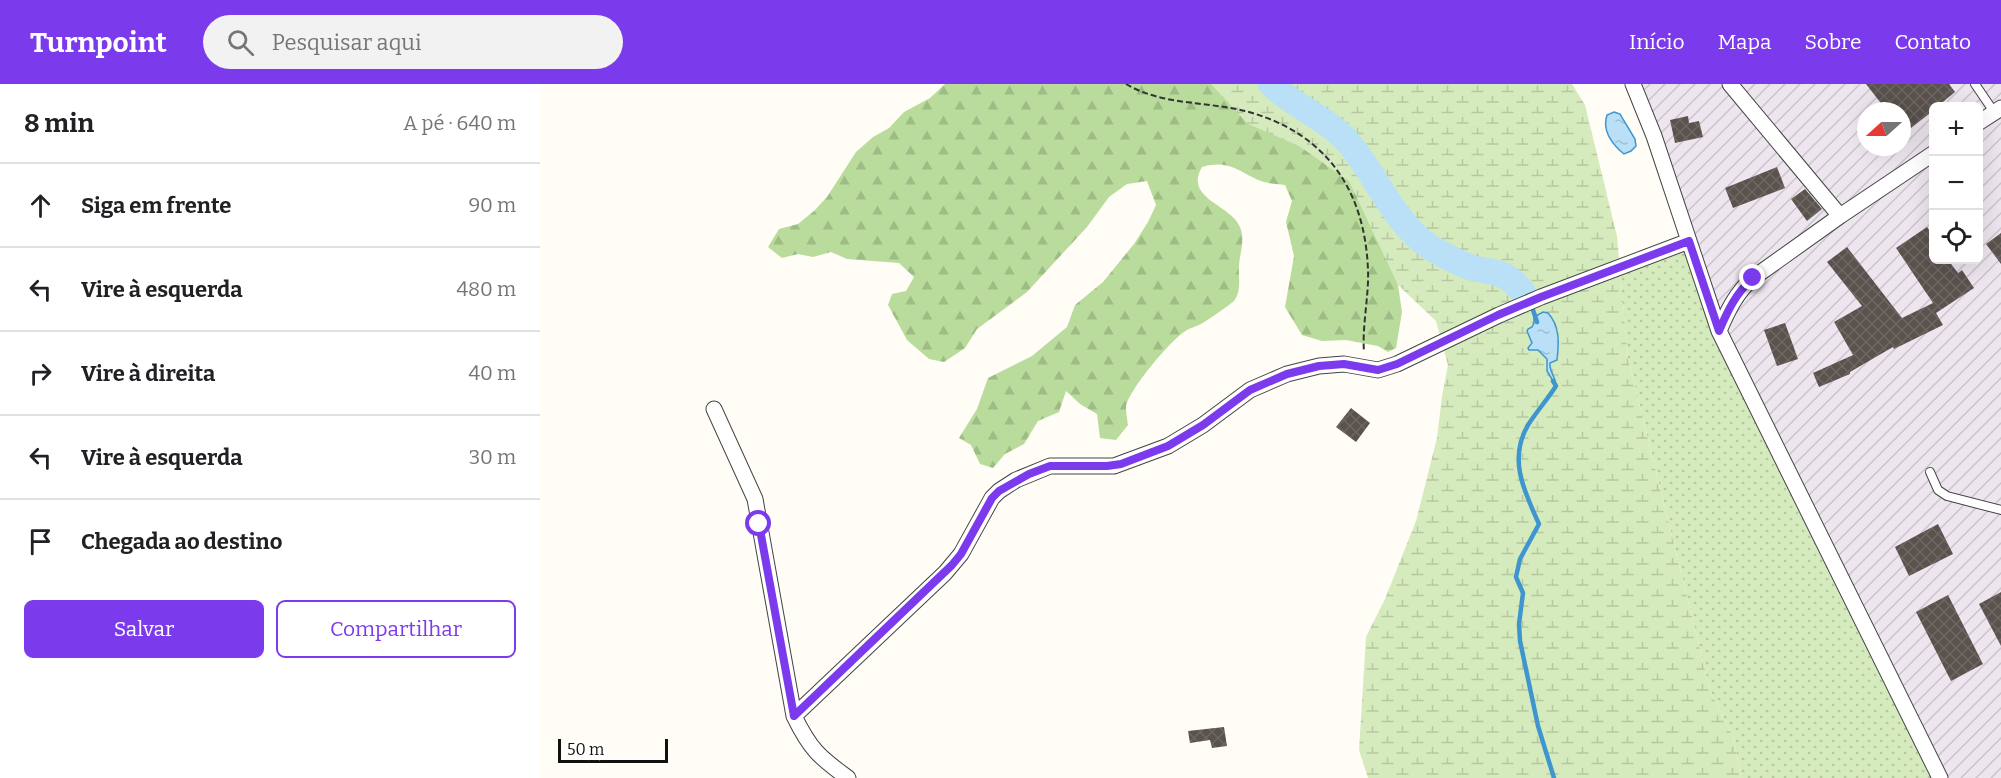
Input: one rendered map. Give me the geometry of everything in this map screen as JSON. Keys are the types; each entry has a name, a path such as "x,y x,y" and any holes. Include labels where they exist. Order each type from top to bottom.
{"street":[{"path":"1633,84 1654,136 1719,331 1940,778"},
{"path":"1730,84 1840,216"},
{"path":"1983,120 1998,110"},
{"path":"1719,331 1732,302 1753,278 1930,156"},
{"path":"794,716 952,565 961,554 992,498 1007,485 1050,466 1114,466 1168,446 1203,425 1250,390 1287,374 1319,366 1344,364 1378,370 1397,364 1520,306 1689,241"},
{"path":"714,409 755,499 794,716 810,747 848,778"}],"lane":[{"path":"1975,84 1998,110"},
{"path":"1930,472 1938,490 1947,496 1962,502 2001,510"}],"path":[{"path":"1126,84 1162,98 1249,112 1296,131 1333,162 1353,197 1364,228 1368,271 1364,356 1369,369"}],"shaded area":[{"path":"1637,84 2001,84 2001,778 1946,778 1728,338"}],"green space":[{"path":"945,84 1217,84 1355,171 1398,285 1402,312 1396,348 1388,352 1378,346 1346,340 1322,341 1302,335 1285,307 1294,256 1286,222 1292,201 1285,185 1261,181 1227,166 1202,167 1198,178 1203,193 1234,218 1241,230 1239,288 1234,301 1203,323 1188,329 1160,355 1128,400 1126,407 1128,425 1116,440 1100,438 1097,414 1080,404 1066,391 1059,412 1038,421 1024,444 1005,454 993,468 980,464 971,445 959,438 977,409 988,378 1032,356 1067,327 1075,305 1103,282 1134,244 1156,205 1147,181 1127,184 1109,197 1087,227 1027,292 977,329 965,348 944,362 929,359 907,340 888,305 892,294 906,291 914,277 899,263 847,259 831,252 813,257 798,254 782,258 768,247 779,229 798,224 827,197 856,152 873,137 889,128 904,112 930,98"},
{"path":"1211,84 1572,84 1585,105 1617,236 1628,358 1710,690 1734,739 1741,778 1368,778 1359,750 1366,637 1385,599 1416,521 1437,438 1448,365 1436,321 1398,285 1349,181 1299,146 1248,124"},
{"path":"1694,242 1719,322 1946,778 1741,778 1734,739 1710,690 1628,358 1620,271"}],"water":[{"path":"1614,112 1620,114 1635,139 1636,146 1624,154 1612,141 1607,131 1607,115"},
{"path":"1543,312 1548,313 1552,318 1558,335 1557,360 1550,363 1556,386 1547,371 1547,359 1538,350 1528,348 1532,343 1527,331 1534,323 1534,317"}],"building":[{"path":"1866,84 1949,84 1955,92 1943,102 1929,102 1929,114 1911,128 1911,102 1880,102"},
{"path":"1688,116 1689,123 1699,121 1703,137 1675,143 1670,120"},
{"path":"1777,167 1785,188 1733,208 1725,188"},
{"path":"1805,189 1822,209 1807,221 1791,199"},
{"path":"1927,227 1929,230 1929,264 1951,264 1958,273 1962,270 1974,288 1936,313 1943,325 1894,349 1893,347 1850,374 1819,387 1813,373 1853,355 1834,322 1862,306 1827,262 1847,247 1902,318 1933,303 1896,248"},
{"path":"2001,233 2001,264 1986,244"},
{"path":"1785,323 1798,359 1777,366 1764,330"},
{"path":"1351,408 1370,423 1356,442 1336,427"},
{"path":"1938,524 1953,554 1909,576 1895,547"},
{"path":"2001,592 2001,646 1979,604"},
{"path":"1948,595 1983,664 1951,681 1916,612"},
{"path":"1224,727 1227,746 1212,748 1210,740 1190,743 1188,731"}],"waterway":[{"path":"1271,84 1330,126 1348,142 1396,212 1417,237 1459,263 1507,277 1526,297"},
{"path":"1533,310 1537,322"},
{"path":"1553,381 1556,386 1528,425 1519,450 1520,475 1539,524 1520,559 1516,577 1523,593 1519,624 1520,641 1538,726 1554,778"}],"route":[{"path":"759,524 794,716 945,573 961,554 992,498 999,491 1029,474 1050,466 1121,464 1168,446 1203,425 1250,390 1287,374 1319,366 1344,364 1378,370 1397,364 1498,315 1689,241 1719,331 1732,302 1753,278"}]}
